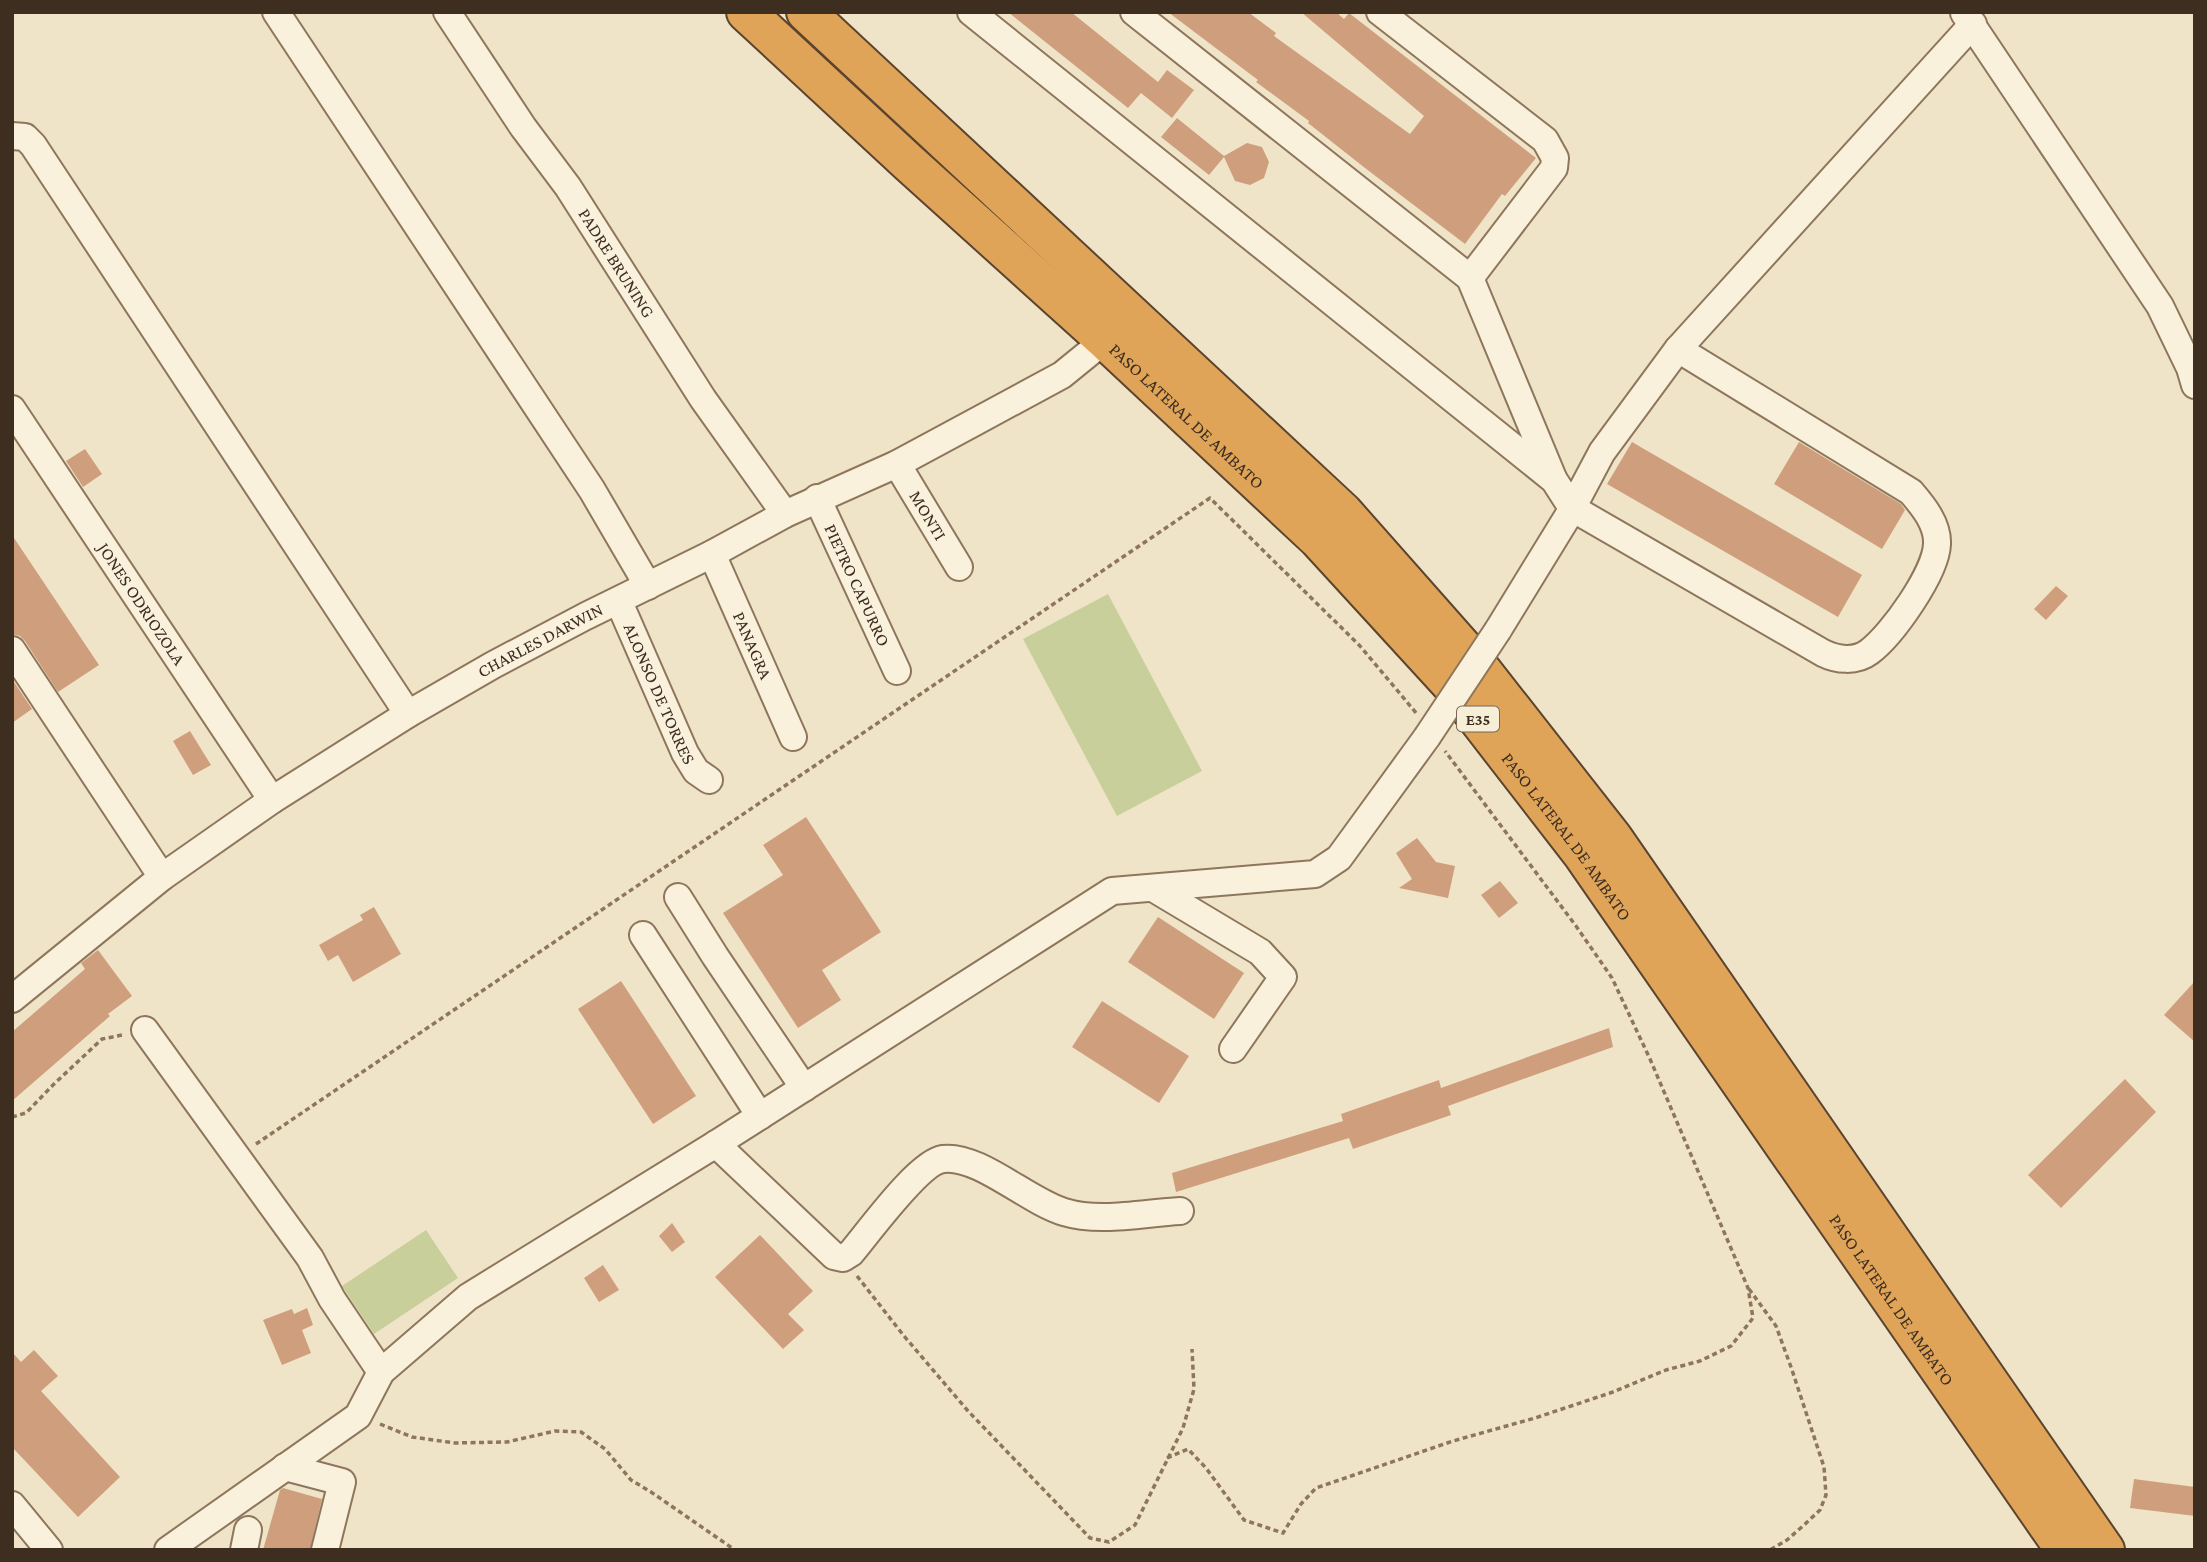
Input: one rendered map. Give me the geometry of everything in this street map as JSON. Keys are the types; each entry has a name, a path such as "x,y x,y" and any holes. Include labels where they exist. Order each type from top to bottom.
{"highway":[{"name":"PASO LATERAL DE AMBATO","path":"746,12 1318,539 1450,683 1583,855 2065,1550"},
{"name":"PASO LATERAL DE AMBATO","path":"806,12 1343,512 1472,658 1613,838 2105,1550"},
{"path":"909,163 936,135"}],"street":[{"path":"276,12 592,490 648,586"},
{"name":"PADRE BRUNING","path":"447,12 523,127 568,187 704,399 785,514"},
{"path":"971,12 1554,480"},
{"path":"1134,12 1470,278 1554,480 1572,508 1834,659 1850,659 1868,653 1903,615 1933,562 1937,543 1930,516 1911,492 1678,349"},
{"path":"1380,12 1545,141 1555,158 1554,168 1470,278"},
{"path":"167,1550 358,1416 381,1372 468,1297 716,1144 1112,891 1315,874 1339,858 1431,735 1572,508 1602,452 1678,349 1968,18 2160,306 2190,368 2195,385"},
{"path":"12,136 25,137 33,145 408,714"},
{"name":"CHARLES DARWIN","path":"12,999 162,877 272,800 408,714 493,665 785,514 898,464 1062,375 1105,340"},
{"name":"JONES ODRIOZOLA","path":"12,408 272,800"},
{"name":"MONTI","path":"898,464 959,567"},
{"name":"PIETRO CAPURRO","path":"817,498 897,671"},
{"name":"PANAGRA","path":"712,554 793,737"},
{"name":"ALONSO DE TORRES","path":"618,602 685,753 696,771 709,779"},
{"path":"12,650 162,877"},
{"path":"1153,888 1260,952 1283,977 1233,1049"},
{"path":"678,897 804,1088"},
{"path":"643,936 760,1116"},
{"path":"145,1030 310,1258 332,1299 381,1372"},
{"path":"716,1144 834,1256 843,1258 851,1253 921,1170 942,1159 966,1161 1061,1212 1086,1218 1181,1210"},
{"path":"285,1467 342,1482 325,1550"},
{"path":"12,1505 49,1550"}],"path":[{"path":"237,1157 1210,498 1360,646 1576,926 1612,978 1650,1059 1748,1288 1776,1326 1824,1467 1826,1495 1820,1510 1787,1540 1770,1550"},
{"path":"12,1117 26,1114 102,1039 145,1030"},
{"path":"843,1258 904,1336 968,1410 1090,1538 1109,1542 1135,1525 1183,1428 1194,1389 1192,1349"},
{"path":"1167,1458 1188,1449 1212,1475 1244,1520 1283,1533 1301,1504 1316,1488 1390,1461 1613,1392 1666,1370 1700,1361 1731,1346 1753,1318 1748,1288"},
{"path":"358,1416 412,1437 454,1443 507,1442 555,1431 581,1432 604,1449 631,1480 735,1550"}],"green space":[{"path":"1108,594 1202,771 1117,816 1023,639"},
{"path":"426,1230 458,1278 374,1334 342,1286"}],"building":[{"path":"1008,12 1071,12 1158,82 1167,70 1194,90 1172,118 1141,93 1128,108"},
{"path":"1168,12 1248,12 1276,33 1274,36 1410,134 1424,116 1301,12 1336,12 1344,19 1349,13 1536,158 1505,196 1502,194 1465,244"},
{"path":"1177,118 1224,156 1247,143 1262,147 1269,162 1264,178 1250,185 1235,181 1224,157 1209,175 1161,137"},
{"path":"1632,442 1862,575 1838,617 1607,484"},
{"path":"1799,442 1901,504 1905,510 1882,549 1774,484"},
{"path":"85,449 102,474 83,487 66,461"},
{"path":"12,535 99,665 58,692 25,641 12,634"},
{"path":"2056,586 2068,596 2046,620 2034,609"},
{"path":"12,679 32,709 12,723"},
{"path":"190,731 211,765 193,775 173,741"},
{"path":"806,817 881,932 822,970 841,1000 798,1028 723,913 783,875 763,845"},
{"path":"1417,838 1436,862 1455,866 1448,898 1399,888 1412,879 1396,853"},
{"path":"1500,881 1518,903 1499,918 1481,895"},
{"path":"374,907 401,954 353,982 338,955 328,961 319,945 363,920 360,915"},
{"path":"1158,917 1244,973 1214,1019 1128,962"},
{"path":"98,950 132,996 108,1014 110,1016 12,1101 12,1032 85,969 81,963"},
{"path":"621,981 696,1096 653,1124 578,1009"},
{"path":"2195,981 2195,1042 2164,1015"},
{"path":"1102,1001 1189,1056 1159,1103 1072,1047"},
{"path":"1609,1028 1613,1047 1448,1106 1451,1115 1353,1149 1349,1138 1176,1192 1172,1173 1343,1121 1341,1114 1439,1080 1441,1088"},
{"path":"2125,1079 2156,1112 2061,1208 2028,1175"},
{"path":"672,1223 685,1242 672,1252 659,1236"},
{"path":"760,1235 813,1291 788,1314 804,1330 783,1349 715,1277"},
{"path":"603,1265 619,1290 599,1302 584,1278"},
{"path":"307,1308 313,1325 302,1330 311,1353 282,1365 263,1320 292,1309 294,1314"},
{"path":"34,1350 58,1376 41,1391 120,1477 78,1517 12,1447 12,1352 21,1362"},
{"path":"2134,1479 2195,1487 2195,1516 2130,1508"},
{"path":"283,1488 322,1499 310,1550 263,1550 280,1490"}]}
